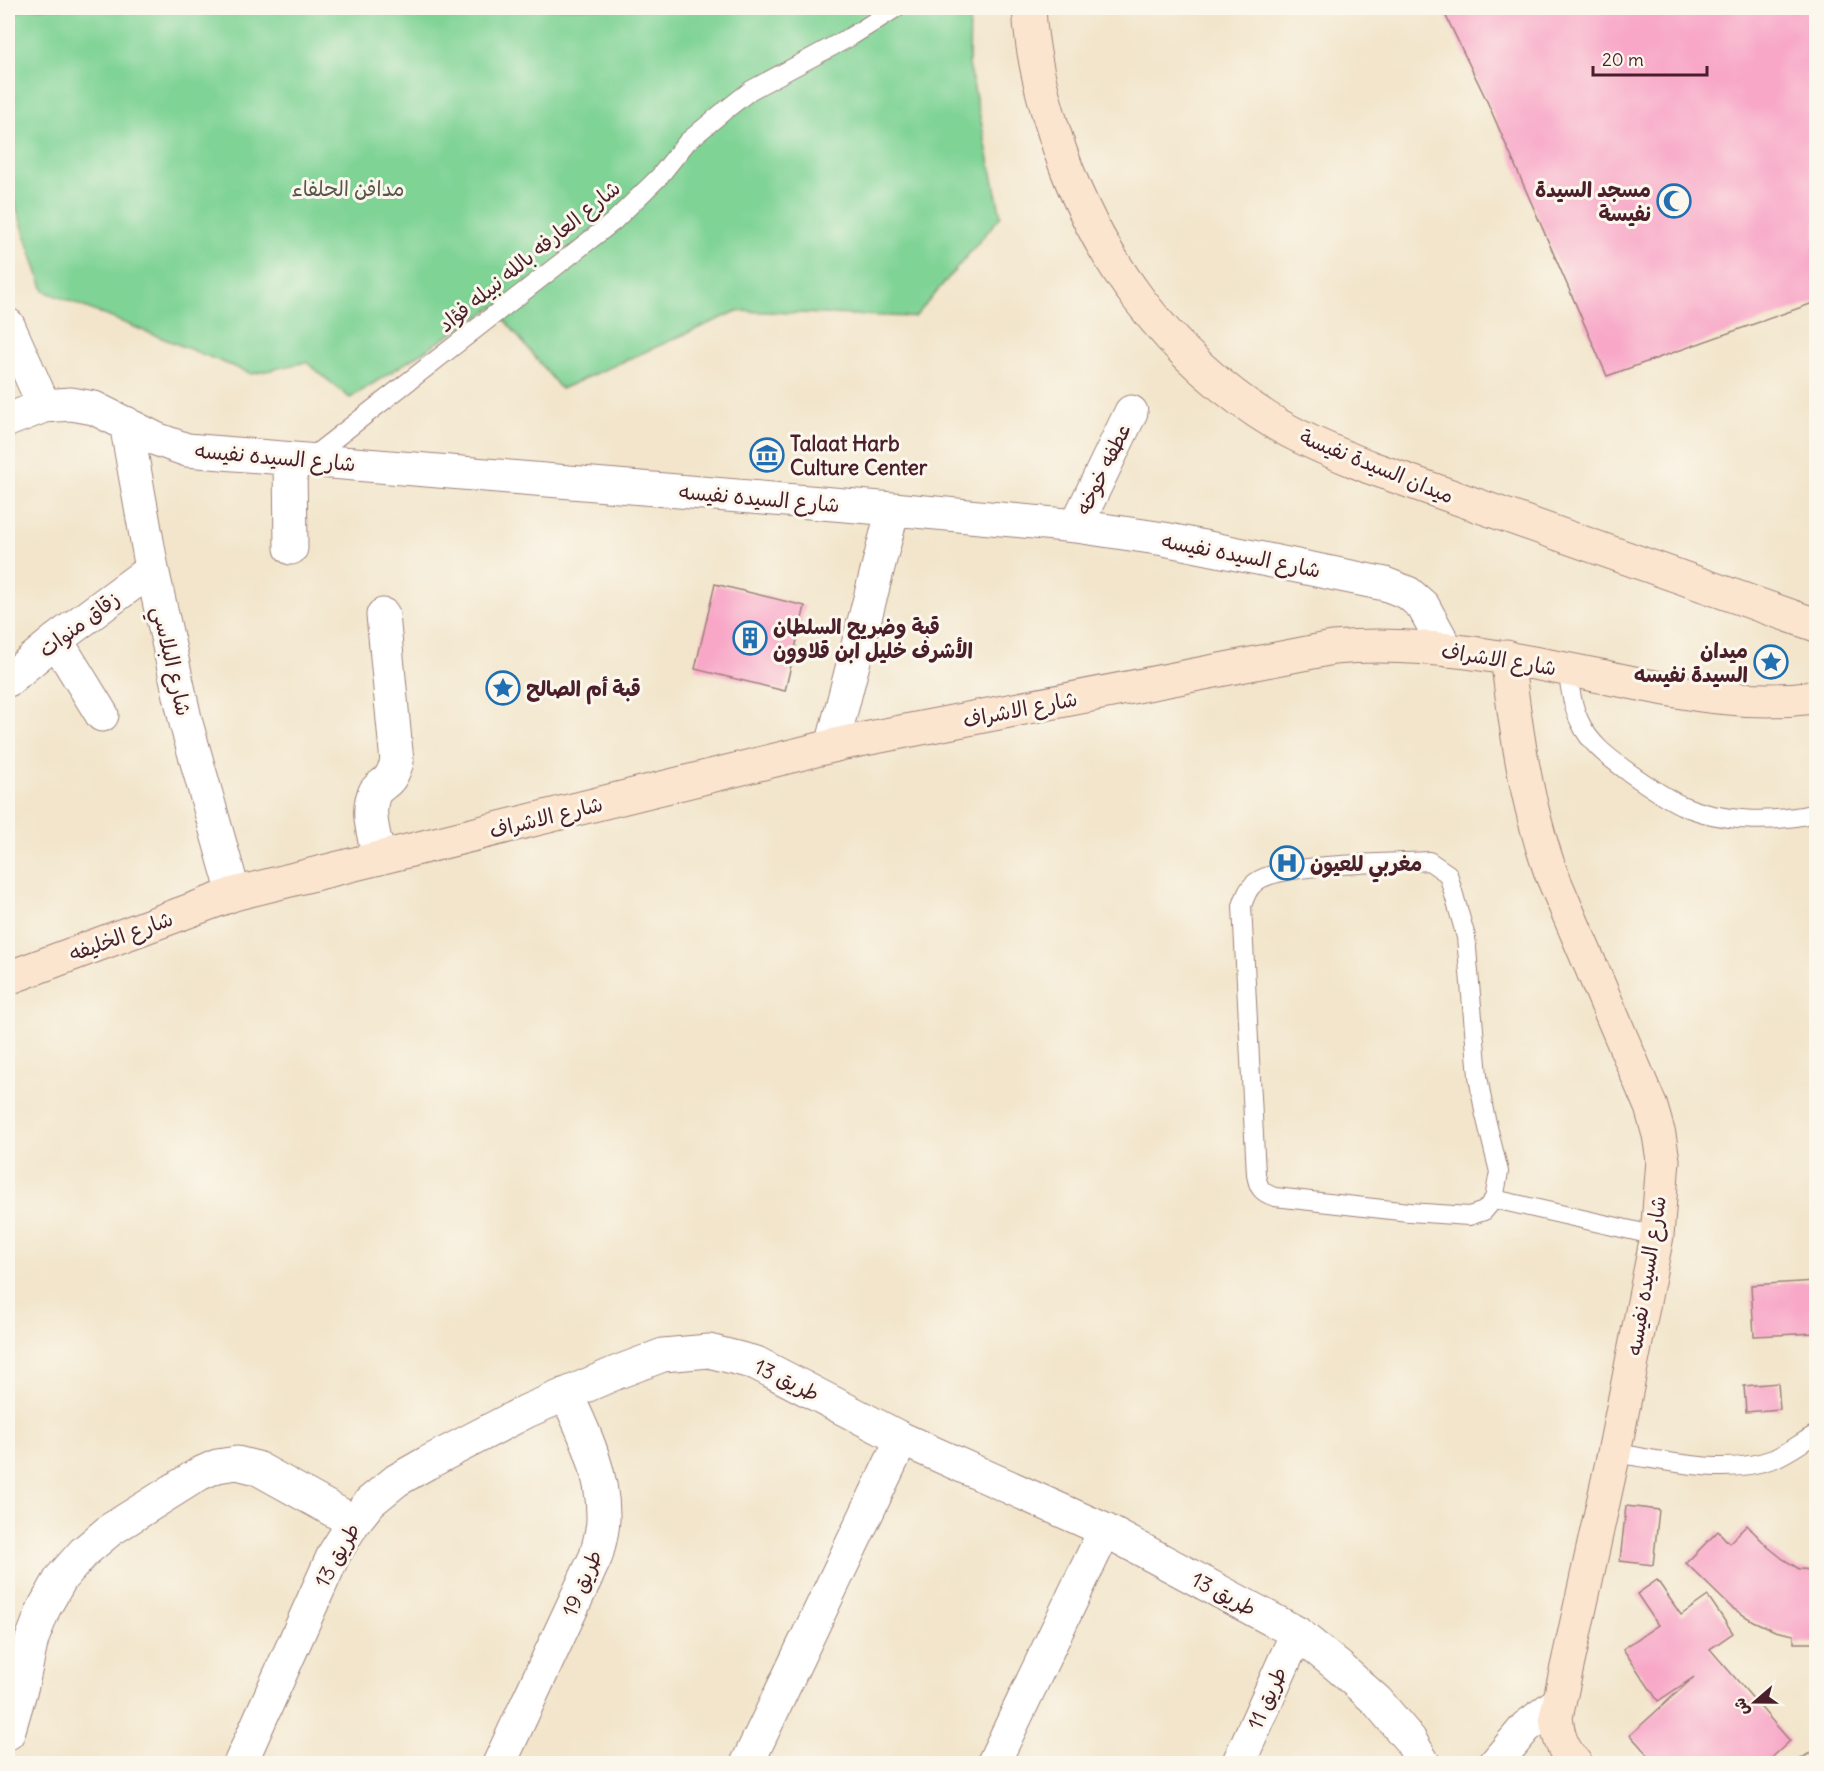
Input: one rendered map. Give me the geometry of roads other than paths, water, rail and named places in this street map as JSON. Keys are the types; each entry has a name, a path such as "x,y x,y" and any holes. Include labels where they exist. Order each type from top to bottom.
{"street":[{"name":"ميدان السيدة نفيسة","path":"1029,8 1037,70 1063,163 1082,208 1105,251 1132,292 1163,329 1198,365 1236,397 1278,424 1322,448 1369,467 1816,625"},
{"path":"8,325 44,406"},
{"name":"شارع السيده نفيسه","path":"8,420 44,406 71,404 94,408 156,439 187,450 893,509 1076,526 1164,539 1385,584 1408,593 1423,606 1447,650"},
{"name":"عطفه خوخه","path":"1076,526 1131,412"},
{"name":"شارع البلاسي","path":"126,423 152,569 186,723 234,894"},
{"path":"291,548 299,460"},
{"path":"832,746 893,509"},
{"name":"زقاق منوات","path":"8,680 56,640 152,569"},
{"path":"379,858 372,819 372,801 380,786 394,771 397,762 383,615"},
{"path":"56,640 102,716"},
{"name":"شارع الاشراف","path":"234,894 832,746 1333,648 1378,645 1507,657 1702,696 1739,700 1816,697"},
{"name":"شارع السيده نفيسه","path":"1507,657 1526,786 1541,845 1651,1107 1663,1160 1657,1236 1614,1453 1556,1717 1557,1733 1563,1748 1576,1764"},
{"name":"شارع الخليفه","path":"8,978 234,894"},
{"name":"طريق 13","path":"240,1764 330,1562 354,1522 370,1502 397,1480 527,1411 663,1355 709,1351 756,1363 902,1439 1105,1530 1297,1633 1377,1701 1410,1740 1424,1764"},
{"name":"طريق 19","path":"499,1764 596,1556 603,1521 601,1490 593,1456 566,1394"},
{"path":"747,1764 902,1439"},
{"path":"8,1733 32,1639 44,1608 61,1578 84,1552 110,1530 199,1474 217,1466 237,1463 257,1468 354,1522"},
{"path":"993,1764 1105,1530"},
{"name":"طريق 11","path":"1238,1764 1297,1633"},
{"path":"1495,1764 1527,1728 1559,1702"}],"lane":[{"name":"شارع العارفه بالله نبيله فؤاد","path":"299,460 613,222 659,177 687,142 751,90 850,37 896,8"},
{"path":"1567,669 1575,711 1590,740 1603,753 1655,791 1682,806 1713,815 1745,819 1777,819 1816,813"},
{"path":"1430,861 1448,874 1466,937 1478,1076 1499,1172 1494,1199 1484,1211 1469,1216 1408,1212 1275,1197 1265,1194 1257,1185 1242,906 1247,893 1256,882 1269,875 1313,867 1430,861"},
{"path":"1494,1199 1657,1236"},
{"path":"1614,1453 1729,1468 1752,1465 1775,1458 1816,1434"}],"place":[{"name":"مسجد السيدة نفيسة","path":"1674,201"},
{"name":"Talaat Harb Culture Center","path":"767,455"},
{"name":"قبة وضريح السلطان الأشرف خليل ابن قلاوون","path":"750,638"},
{"name":"ميدان السيدة نفيسه","path":"1771,662"},
{"name":"قبة أم الصالح","path":"503,688"},
{"name":"مغربي للعيون","path":"1287,863"}],"park label":[{"name":"مدافن الحلفاء","path":"348,188"}]}
